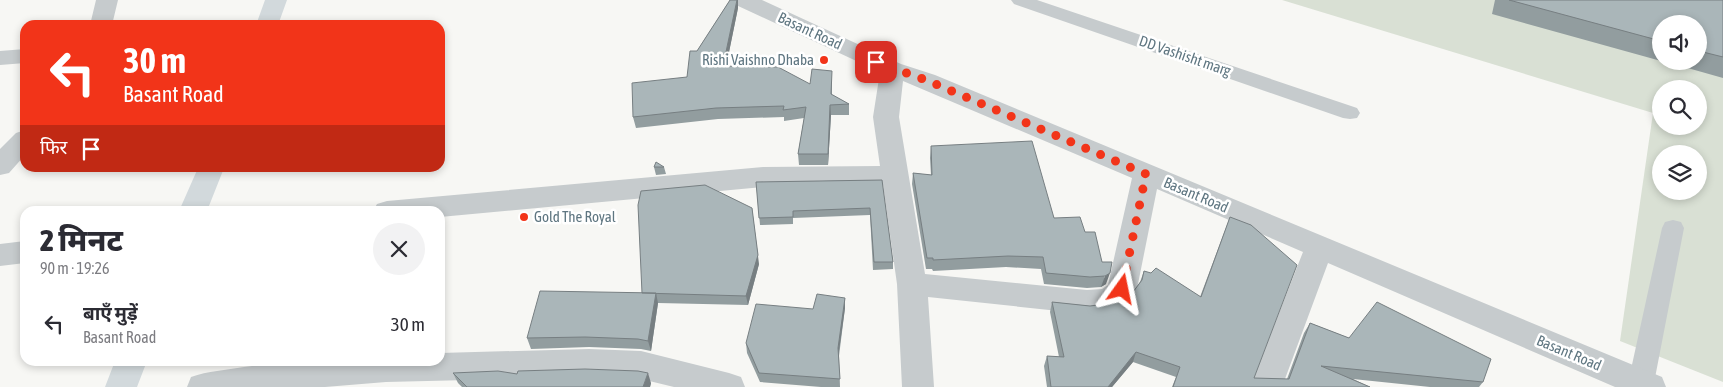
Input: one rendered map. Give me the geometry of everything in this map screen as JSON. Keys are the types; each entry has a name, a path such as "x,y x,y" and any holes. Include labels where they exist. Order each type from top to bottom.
{"street":[{"path":"102,20 108,0"},
{"path":"269,20 276,0"},
{"name":"Basant Road","path":"744,0 893,69 926,80 1646,385"},
{"path":"0,58 20,56"},
{"path":"893,69 886,117 912,284 918,387"},
{"path":"0,166 20,144"},
{"path":"196,206 209,172"},
{"path":"912,284 1087,302 1103,302 1115,298 1122,289 1146,174"},
{"path":"445,206 763,177 895,175"},
{"path":"1266,387 1319,247"},
{"path":"0,255 20,253"},
{"path":"204,387 268,378 386,368 590,363 641,366 709,384"},
{"path":"121,387 129,366"}],"lane":[{"name":"DD Vashisht marg","path":"1020,0 1350,112"},
{"path":"1646,385 1673,228"}],"shaded area":[{"path":"1282,0 1723,0 1723,382 1620,341 1652,120 1652,135 1707,135 1707,80 1652,80 1652,113"}],"building":[{"path":"730,0 737,0 723,66 778,67 810,84 812,69 832,71 831,94 849,104 830,105 828,154 798,154 806,107 783,110 784,106 716,108 633,117 632,83 687,77 690,51 697,51"},
{"path":"1509,0 1723,0 1723,57 1707,53 1707,15 1652,15 1652,39"},
{"path":"1032,141 1054,218 1080,217 1085,232 1095,232 1102,262 1112,262 1110,273 1105,276 1090,277 1046,273 1043,257 1008,256 933,260 933,258 927,258 913,173 932,175 931,146"},
{"path":"656,162 664,167 654,167"},
{"path":"882,180 893,262 874,262 870,208 793,211 793,217 759,218 756,182"},
{"path":"705,185 752,208 758,255 746,296 642,293 638,205 641,191"},
{"path":"1230,217 1251,225 1297,265 1254,378 1289,379 1310,323 1349,338 1377,302 1491,359 1483,382 1321,366 1370,387 1173,387 1180,367 1136,352 1108,387 1051,387 1047,356 1064,357 1052,302 1090,306 1113,303 1133,292 1142,280 1144,271 1151,273 1156,268 1201,297"},
{"path":"540,291 656,293 648,341 585,337 527,338"},
{"path":"817,294 845,298 838,348 840,379 759,373 746,343 756,304 813,309"},
{"path":"585,369 648,373 643,387 467,387 453,373 498,371 517,374 518,371"}],"place":[{"name":"Rishi Vaishno Dhaba","path":"824,60"},
{"name":"Gold The Royal","path":"524,217"}],"route":[{"path":"876,62 926,80 1146,174 1122,289"}]}
